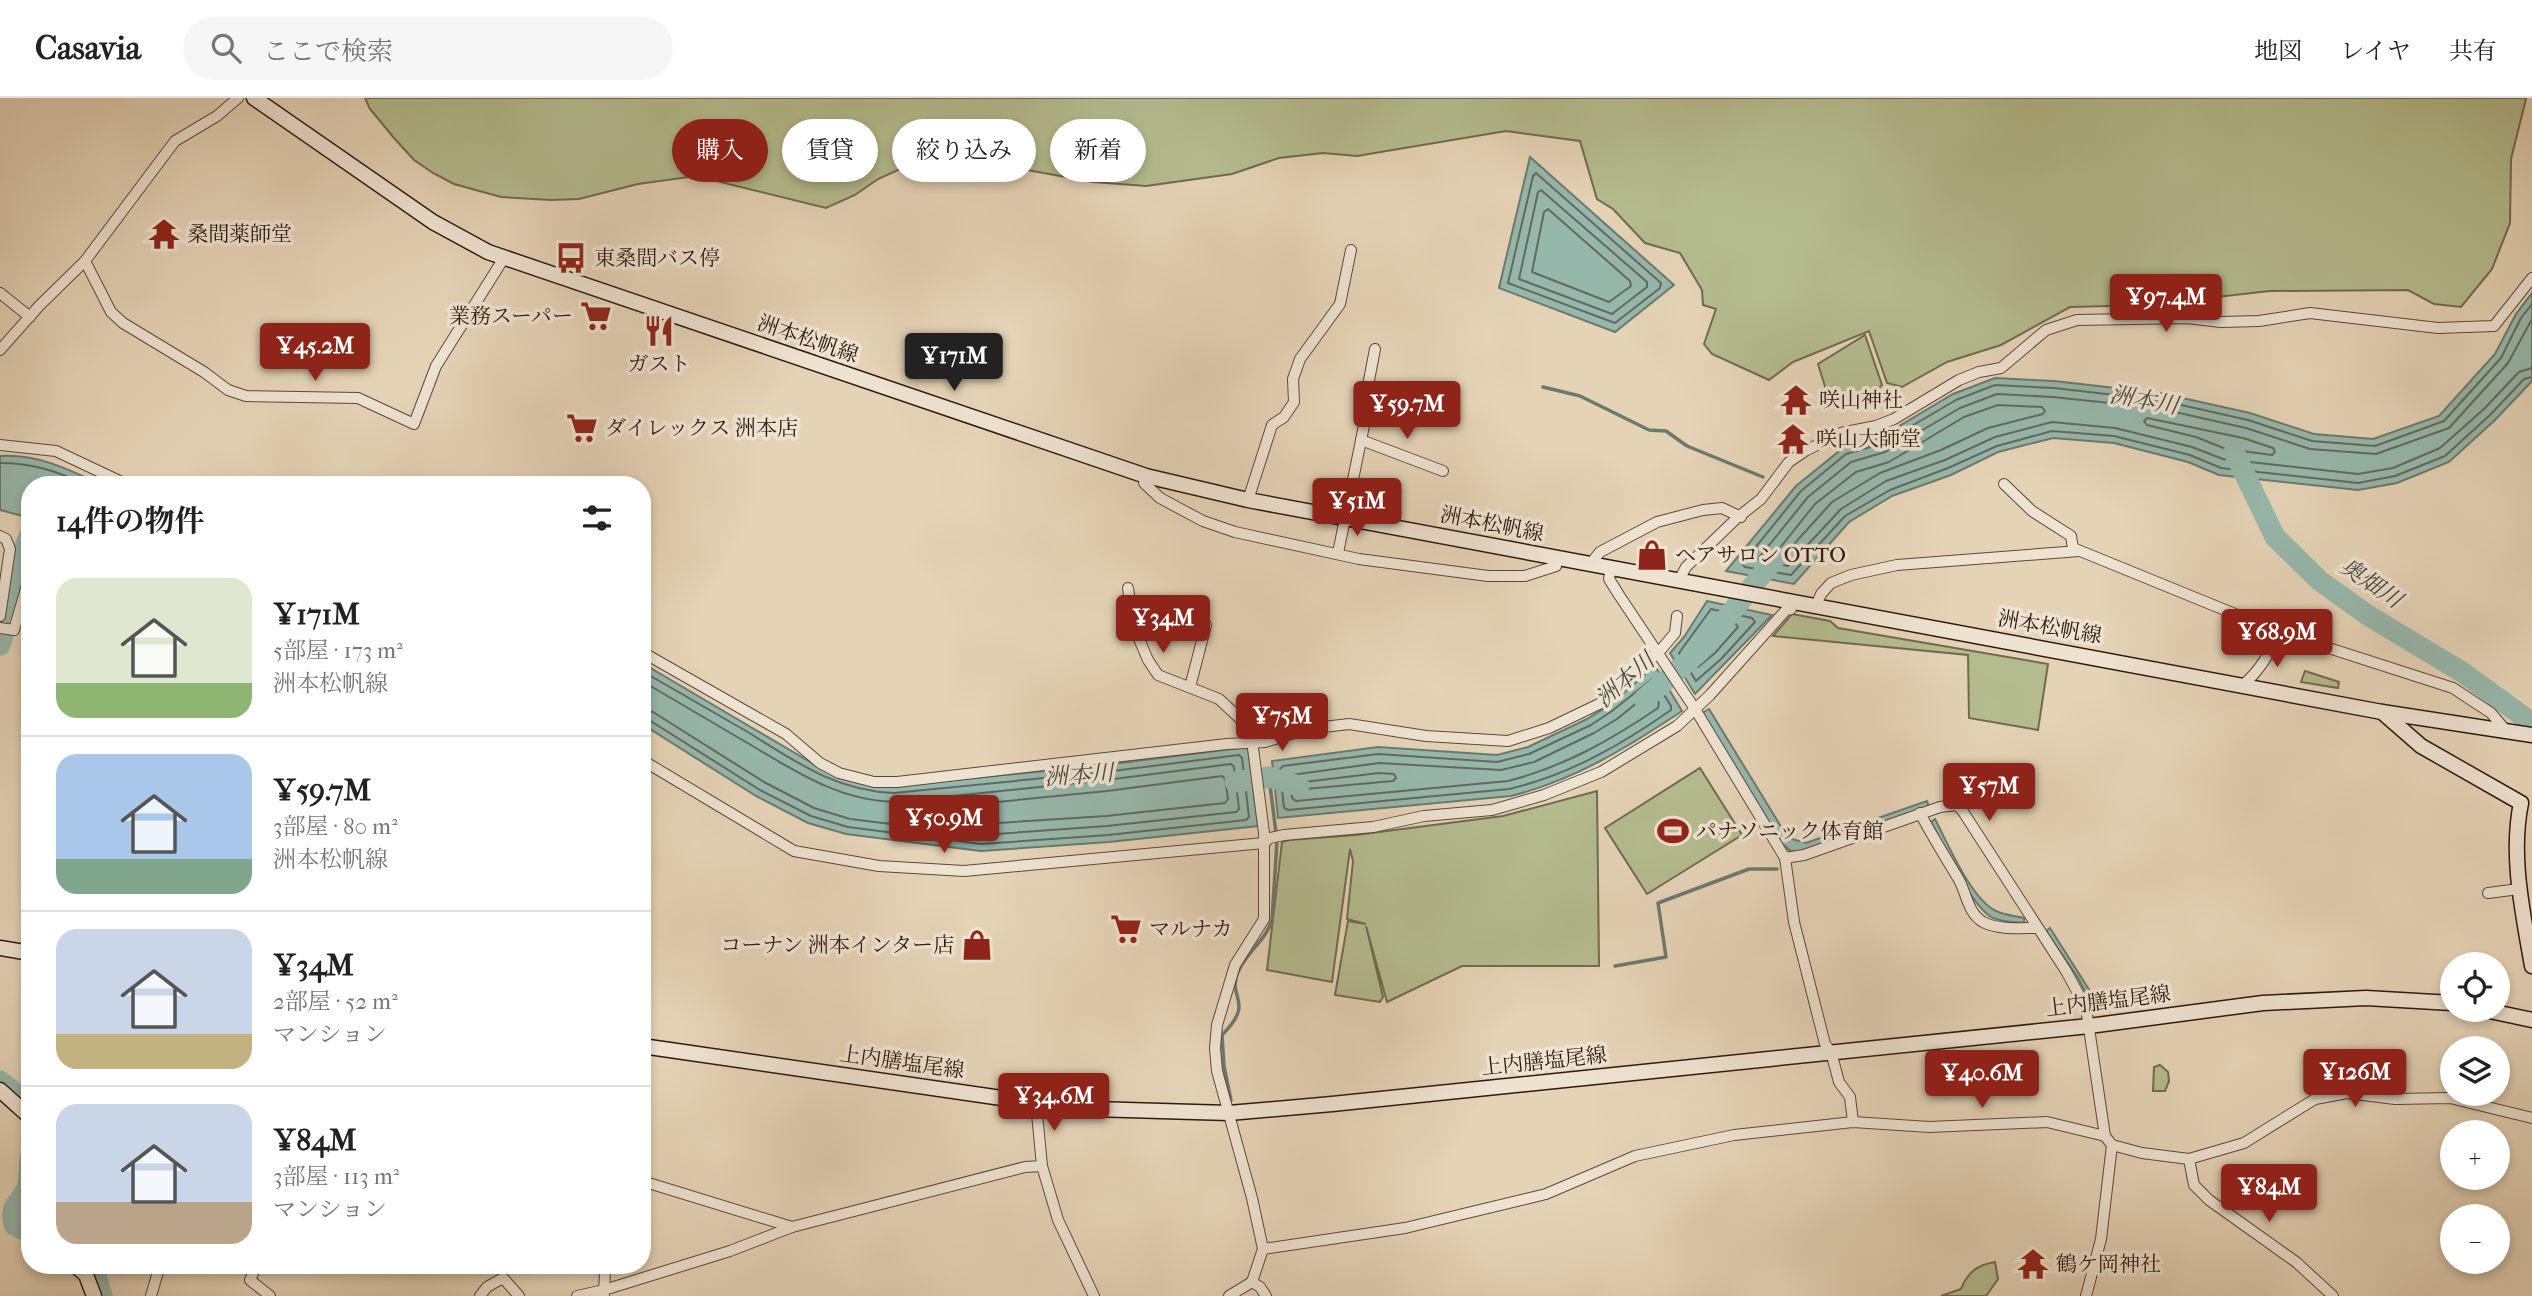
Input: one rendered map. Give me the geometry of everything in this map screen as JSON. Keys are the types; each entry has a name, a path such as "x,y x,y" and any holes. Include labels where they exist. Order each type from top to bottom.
{"main road":[{"name":"洲本松帆線","path":"254,98 433,222 470,244 504,258 1146,475 1248,500 1686,581 1790,605 1816,606 2244,684 2382,712 2421,746 2526,806 2518,819 2519,890 2532,966"},
{"path":"2382,712 2532,735"},
{"path":"0,948 21,952"},
{"name":"上内膳塩尾線","path":"651,1047 1036,1103 1093,1109 1229,1113 2089,1026 2263,1003 2366,998 2440,1002"},
{"path":"2510,1015 2532,1020"},
{"path":"0,1090 21,1109"},
{"path":"85,1274 94,1296"}],"street":[{"path":"0,351 67,276 85,261 175,141 217,116 238,98"},
{"path":"1248,500 1272,425 1284,417 1294,402 1293,379 1300,359 1340,304 1351,250"},
{"path":"85,261 111,312 123,323 204,372 228,390 246,396 358,398 414,424 436,366 504,258"},
{"path":"1686,581 1686,566 1761,499 1789,461 1841,433 1876,426 1894,419 1959,380 1979,372 2001,368 2046,330 2077,320 2187,318 2221,322 2259,321 2310,313 2438,328 2494,326 2532,278"},
{"path":"0,293 30,317"},
{"path":"1338,554 1367,411 1365,401 1375,349"},
{"path":"1361,440 1443,471"},
{"path":"0,444 55,451 109,476"},
{"path":"1146,475 1144,483 1160,498 1203,521 1235,532 1360,559 1488,576 1525,576 1556,566 1557,557"},
{"path":"2004,484 2032,511 2071,537 2073,548 2279,632 2453,688 2491,713 2508,733"},
{"path":"1591,563 1600,552 1657,522 1722,508 1741,517"},
{"path":"0,536 6,539 10,548 0,616"},
{"path":"1816,606 1821,594 1831,583 1851,575 1897,565 2080,551"},
{"path":"1611,567 1609,579 1694,707 1785,858 1794,922 1825,1044 1831,1052 1839,1082 1850,1097 1853,1122"},
{"path":"1128,588 1133,625 1158,676 1219,699 1243,719 1248,726 1253,745 1266,838 1264,919 1235,965 1217,1026 1215,1048 1217,1070 1263,1249 1252,1282 1229,1296"},
{"path":"651,765 794,851 879,866 964,871 1373,827 1424,816 1492,810 1544,795 1601,772 1665,735 1790,605"},
{"path":"0,628 14,630 21,606"},
{"path":"651,657 786,734 820,763 839,773 874,782 920,780 1253,745 1307,729 1349,724 1426,736 1508,741 1549,728 1599,704 1660,654 1675,633 1677,616"},
{"path":"1190,687 1206,625"},
{"path":"2244,684 2268,656 2279,632"},
{"path":"1785,858 1804,855 1948,805 1956,805 1962,810 2066,971 2085,1008 2105,1136 2112,1146 2101,1239 2086,1296"},
{"path":"1920,813 1977,918 1987,924 2002,927 2038,928"},
{"path":"2488,893 2519,890"},
{"path":"2112,1146 2189,1159 2244,1143 2315,1099 2347,1093 2395,1099 2450,1098 2532,1118"},
{"path":"1036,1103 1042,1166 1058,1220 1094,1296"},
{"path":"1263,1249 1405,1228 1546,1194 1635,1156 1734,1135 1853,1122 1929,1127 2047,1122 2105,1136"},
{"path":"2189,1159 2194,1185 2209,1200 2296,1262 2333,1296"},
{"path":"577,1296 604,1293 730,1251 792,1227 1025,1167 1042,1166"},
{"path":"651,1184 792,1227"},
{"path":"151,1296 157,1274"},
{"path":"253,1274 250,1280 270,1296"},
{"path":"604,1293 606,1274"},
{"path":"480,1296 487,1287 503,1278 519,1296"},
{"path":"1252,1282 1260,1287 1266,1296"}],"green space":[{"path":"365,98 2526,98 2511,159 2510,223 2492,269 2461,307 2434,304 2408,290 2270,291 2145,305 2070,307 2001,345 1947,362 1902,387 1887,383 1869,331 1793,362 1769,380 1712,354 1704,344 1716,309 1703,305 1702,290 1680,253 1645,243 1613,209 1597,199 1580,141 1506,131 1357,156 1323,153 1279,158 1232,174 1146,186 1093,182 1146,182 1146,119 1050,119 1050,174 1036,172 1036,119 892,119 892,173 878,179 878,119 782,119 782,182 874,182 855,195 826,208 720,182 768,182 768,119 672,119 672,179 638,184 579,199 551,200 501,197 454,184 414,160 370,109"},
{"path":"1865,335 1882,385 1870,397 1843,406 1827,393 1818,364"},
{"path":"1792,614 1830,621 1838,628 2048,664 2038,730 1969,718 1968,655 1773,636"},
{"path":"2305,671 2339,682 2338,688 2301,682"},
{"name":"パナソニック体育館","path":"1700,768 1742,835 1647,894 1605,828"},
{"path":"1597,791 1599,966 1462,966 1387,1002 1366,926 1383,997 1380,1002 1335,995 1348,921 1366,924 1347,919 1353,861 1350,849 1332,982 1267,970 1282,842 1503,816"},
{"path":"2160,1065 2168,1072 2169,1081 2165,1091 2153,1091 2154,1067"},
{"path":"1995,1262 1998,1279 1986,1296 1941,1296 1961,1289 1974,1270"}],"water":[{"path":"1530,157 1674,285 1615,332 1499,288"},
{"path":"2532,293 2532,381 2449,462 2397,483 2358,490 2219,475 2188,462 2114,443 2053,438 1998,452 1951,475 1892,496 1849,522 1794,584 1726,571 1796,486 1843,448 1879,438 1953,394 1995,378 2054,381 2160,393 2250,413 2314,434 2373,439 2439,416 2495,354 2516,314"},
{"path":"0,456 40,460 82,476 21,476 21,516 0,510"},
{"path":"1707,601 1772,615 1695,694 1670,653 1684,637"},
{"path":"1655,666 1682,711 1621,749 1557,781 1511,796 1278,818 1272,761 1378,747 1497,755 1528,747 1587,719 1608,706"},
{"path":"651,668 817,766 894,786 1104,765 1248,747 1258,826 1109,842 981,851 846,834 808,823 756,796 651,730"},
{"path":"1709,709 1788,838 1806,843 1927,801 1929,807 1804,852 1791,851 1782,844 1702,713"},
{"path":"1935,819 1961,870 1978,895 1996,911 2024,918 2024,923 1998,920 1982,910 1950,859 1931,822"},
{"path":"2050,928 2102,1010 2096,1012 2078,978 2046,931"}],"waterway":[{"path":"1543,387 1580,396 1649,430 1666,431 1687,446 1763,477"},
{"name":"奥畑川","path":"2234,452 2275,537 2320,581 2369,616 2462,672 2532,723"},
{"path":"9,613 21,556"},
{"name":"洲本川","path":"1644,699 1700,651 1776,557"},
{"path":"0,645 5,629"},
{"path":"1231,1100 1224,1066 1222,1035 1232,1023 1239,1007 1235,987 1239,970 1272,920 1277,841 1269,777"},
{"name":"洲本川","path":"1235,782 1269,777 1299,786"},
{"path":"1615,966 1666,957 1658,903 1749,869 1777,869"},
{"path":"0,1081 21,1097"},
{"path":"21,1198 13,1212 14,1225 21,1228"},
{"path":"96,1274 102,1296"}],"place":[{"name":"桑間薬師堂","path":"164,234"},
{"name":"東桑間バス停","path":"571,258"},
{"name":"業務スーパー","path":"596,316"},
{"name":"ガスト","path":"659,331"},
{"name":"咲山神社","path":"1796,400"},
{"name":"ダイレックス 洲本店","path":"582,428"},
{"name":"咲山大師堂","path":"1793,439"},
{"name":"ヘアサロン OTTO","path":"1652,555"},
{"name":"パナソニック体育館","path":"1673,831"},
{"name":"マルナカ","path":"1126,929"},
{"name":"コーナン 洲本インター店","path":"977,945"},
{"name":"鶴ケ岡神社","path":"2033,1264"}]}
